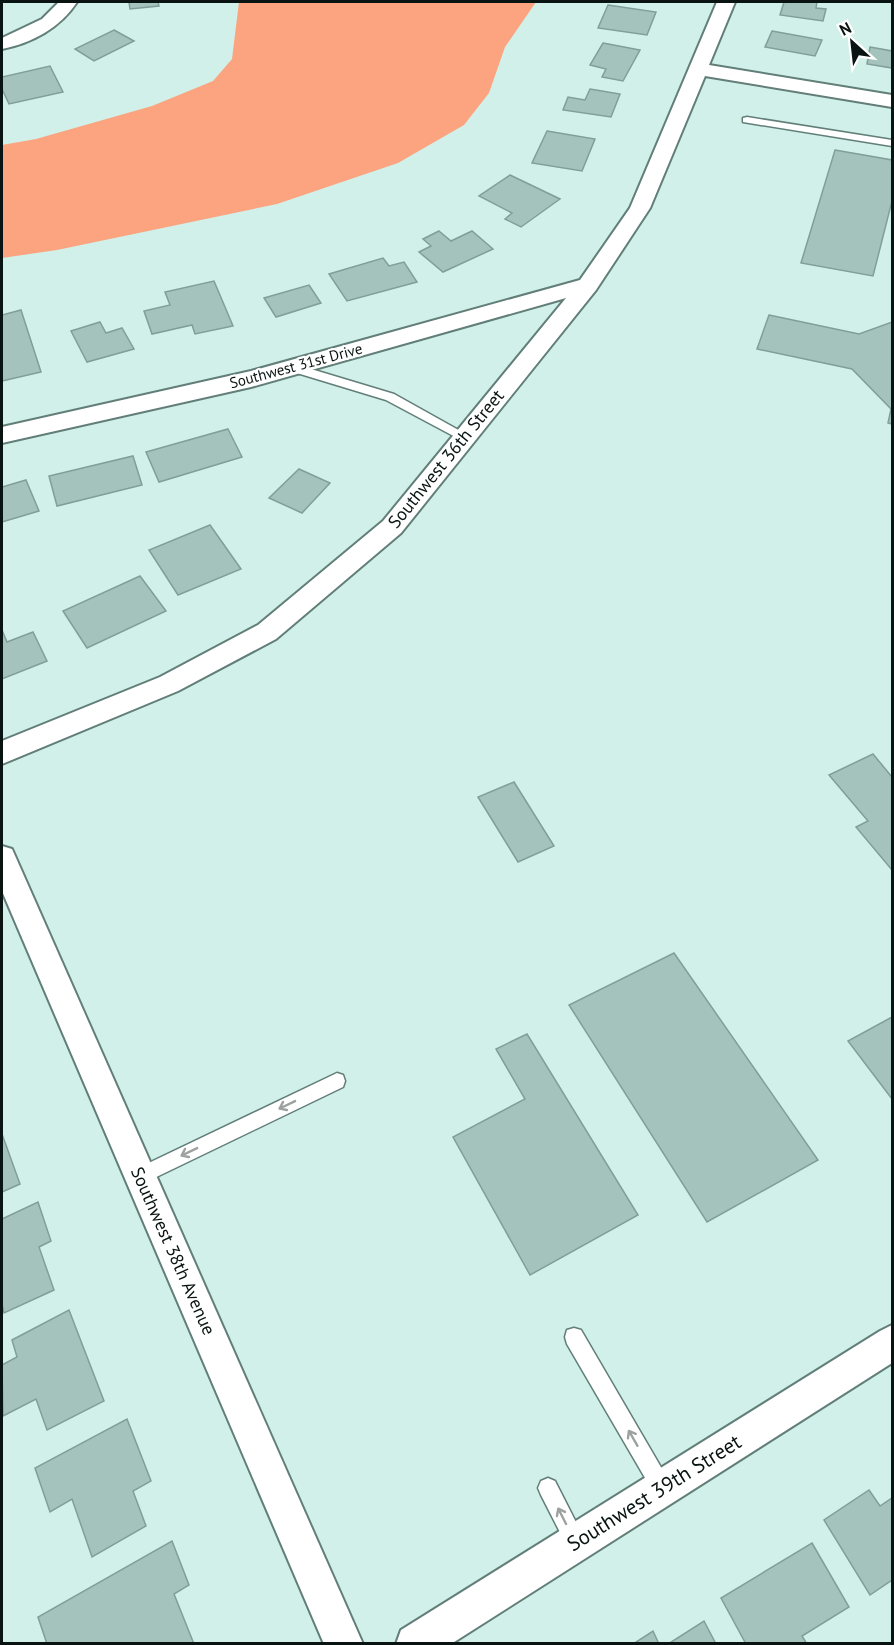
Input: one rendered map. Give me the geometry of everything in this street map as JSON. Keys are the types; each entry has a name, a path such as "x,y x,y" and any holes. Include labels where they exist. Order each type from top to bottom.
{"street":[{"path":"2,44 21,38 62,13 68,2"},
{"name":"Southwest 36th Street","path":"2,753 169,684 267,632 392,527 588,285 640,208 726,2"},
{"path":"699,69 892,101"},
{"name":"Southwest 31st Drive","path":"2,435 251,379 588,285"},
{"name":"Southwest 38th Avenue","path":"2,858 344,1644"},
{"name":"Southwest 39th Street","path":"416,1644 892,1343"}],"lane":[{"path":"747,120 892,143"},
{"path":"291,368 390,397 465,437"},
{"path":"140,1176 337,1081"},
{"path":"574,1337 662,1488"},
{"path":"548,1488 576,1543"}],"shaded area":[{"path":"239,2 536,2 505,47 489,93 464,125 398,163 277,204 57,250 2,258 2,145 36,139 152,106 213,81 232,59"}],"building":[{"path":"129,2 158,2 159,6 130,9"},
{"path":"784,2 817,2 816,8 826,9 823,21 780,15"},
{"path":"608,5 656,12 647,35 598,28"},
{"path":"114,30 134,41 94,61 75,49"},
{"path":"772,31 822,40 815,56 765,47"},
{"path":"603,43 640,50 623,81 602,77 606,69 590,65"},
{"path":"870,47 892,51 892,68 867,64"},
{"path":"50,66 63,92 9,104 2,89 2,77"},
{"path":"590,89 620,94 611,117 563,110 568,97 585,100"},
{"path":"547,131 595,139 582,171 532,163"},
{"path":"835,150 892,160 892,201 873,276 801,263"},
{"path":"510,175 560,199 521,227 505,219 512,213 479,196"},
{"path":"439,231 451,241 472,231 493,249 443,272 419,252 431,246 423,239"},
{"path":"383,258 389,266 404,262 417,282 347,301 329,274"},
{"path":"214,281 233,326 195,334 192,325 152,334 144,311 170,305 165,292"},
{"path":"309,285 321,303 276,317 264,298"},
{"path":"21,310 41,372 2,381 2,315"},
{"path":"769,315 859,334 892,322 892,424 888,423 891,409 852,369 757,349"},
{"path":"100,322 106,333 122,328 134,349 87,362 71,331"},
{"path":"228,429 242,457 159,482 146,452"},
{"path":"133,456 142,485 57,506 49,476"},
{"path":"299,469 330,483 302,513 269,498"},
{"path":"26,480 39,511 2,522 2,487"},
{"path":"210,525 241,569 178,595 149,550"},
{"path":"140,576 166,611 87,648 63,611"},
{"path":"2,630 7,642 33,632 47,661 2,679"},
{"path":"873,754 892,777 892,870 856,827 868,821 829,775"},
{"path":"514,782 554,846 518,862 478,797"},
{"path":"674,953 818,1160 707,1222 569,1005"},
{"path":"892,1017 892,1099 848,1041"},
{"path":"527,1034 638,1215 530,1275 453,1137 525,1099 496,1049"},
{"path":"2,1134 20,1184 2,1192"},
{"path":"38,1202 51,1241 39,1247 54,1290 4,1313 2,1304 2,1219"},
{"path":"69,1310 104,1401 47,1430 36,1399 3,1416 2,1365 17,1357 12,1340"},
{"path":"127,1419 151,1481 133,1491 146,1526 92,1557 72,1499 50,1512 35,1468"},
{"path":"869,1490 880,1506 892,1498 892,1580 870,1595 824,1520"},
{"path":"172,1541 189,1585 174,1594 194,1644 47,1644 38,1617"},
{"path":"812,1543 849,1607 802,1636 807,1644 746,1644 721,1598"},
{"path":"704,1621 716,1644 668,1644"},
{"path":"653,1631 659,1644 633,1644"}]}
